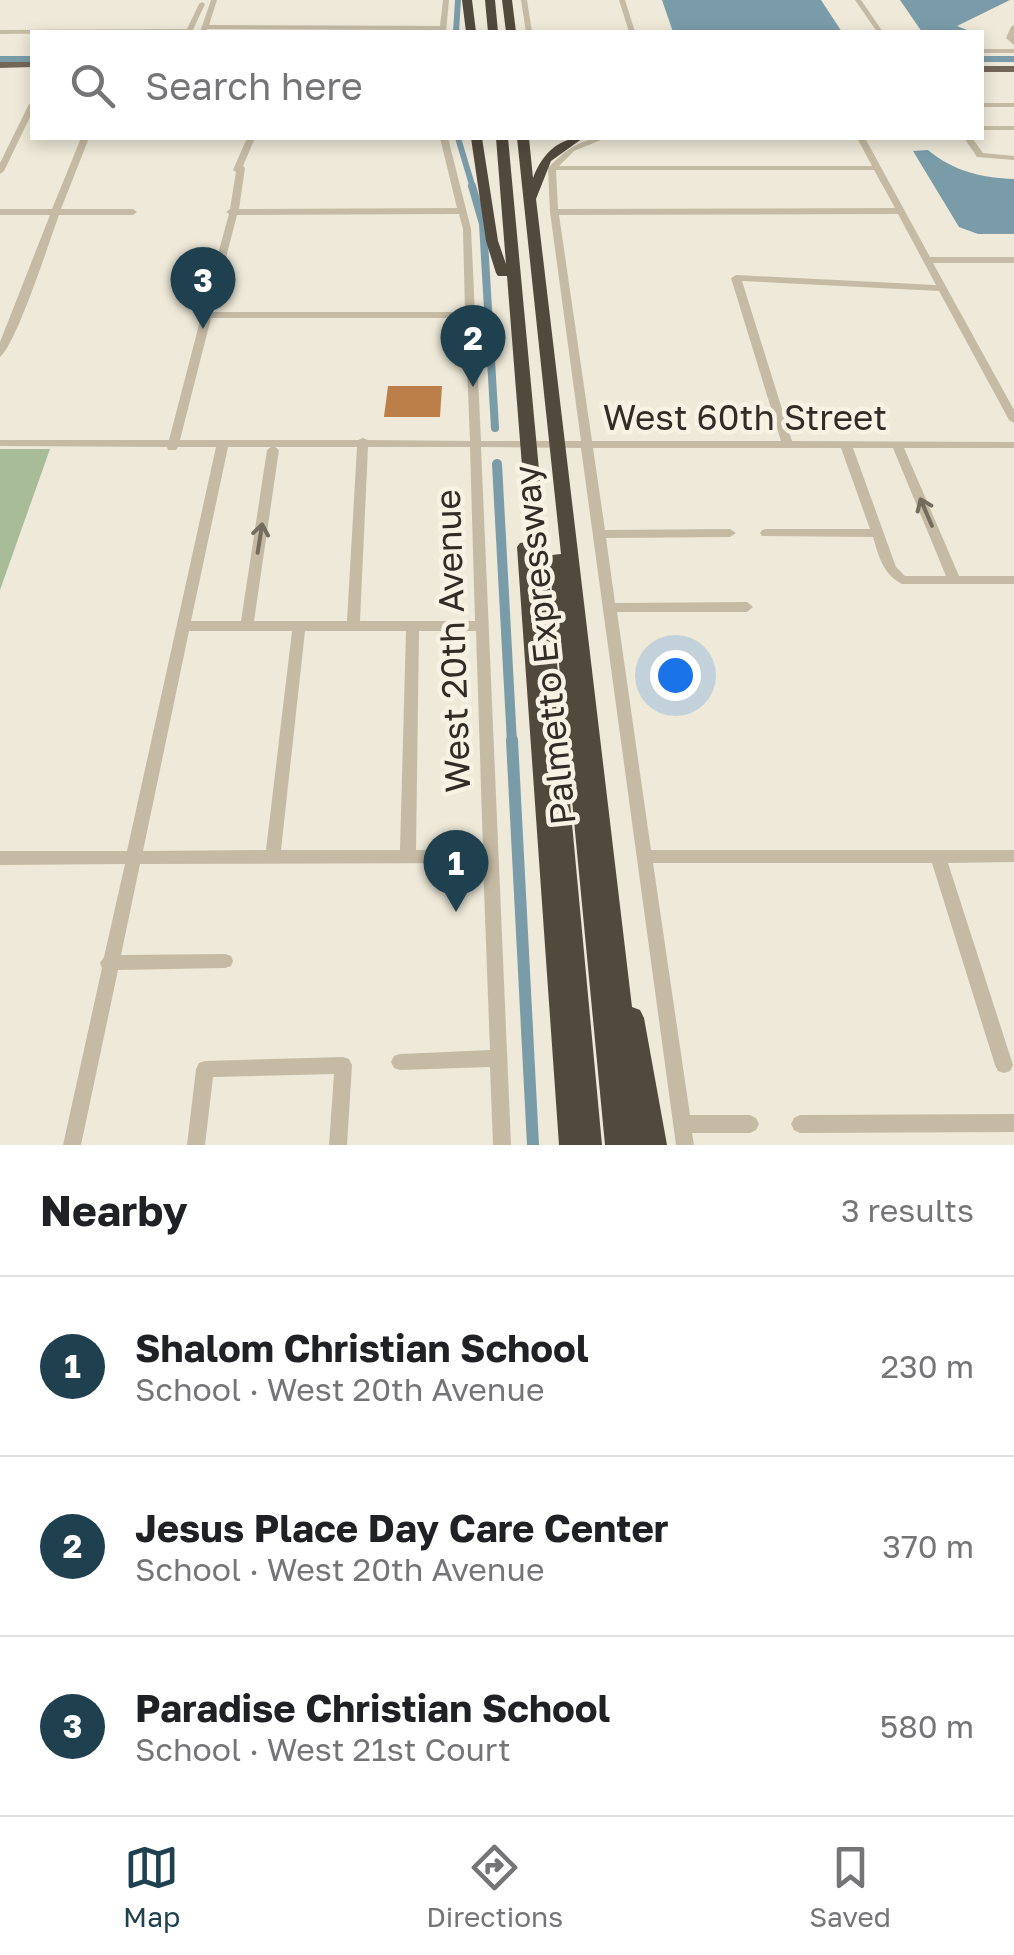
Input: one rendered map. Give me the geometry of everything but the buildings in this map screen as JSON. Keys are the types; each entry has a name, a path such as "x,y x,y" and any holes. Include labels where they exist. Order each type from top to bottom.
{"highway":[{"path":"468,0 471,30"},
{"path":"485,30 486,0"},
{"path":"486,0 493,30"},
{"path":"503,0 503,30"},
{"path":"503,0 510,30"},
{"path":"476,140 492,241 503,274"},
{"name":"Palmetto Expressway","path":"493,140 503,274 536,429"},
{"path":"502,140 536,429"},
{"path":"514,140 589,1145"},
{"name":"Palmetto Expressway","path":"522,140 530,206 536,429 572,1145"},
{"path":"530,206 546,159 574,140"},
{"path":"539,462 618,1145"},
{"name":"Palmetto Expressway","path":"539,462 614,944 636,1145"},
{"path":"614,944 641,1054 654,1145"}],"main road":[{"path":"0,65 30,65"},
{"path":"984,67 1014,67"}],"street":[{"path":"204,30 214,0"},
{"path":"443,30 446,0"},
{"path":"524,0 529,30"},
{"path":"622,0 631,30"},
{"path":"858,0 879,30"},
{"path":"190,30 202,4"},
{"path":"1014,27 1010,38 1014,43"},
{"path":"0,32 30,32"},
{"path":"984,51 1014,51"},
{"path":"984,105 1014,105"},
{"path":"0,171 30,110"},
{"path":"984,128 1014,128"},
{"path":"0,354 36,277 52,212 84,140"},
{"path":"172,446 230,212 238,195 248,140"},
{"name":"West 20th Avenue","path":"445,140 464,212 471,315 502,1145"},
{"path":"598,140 562,156 552,168 554,212 685,1145"},
{"path":"862,140 1014,420"},
{"path":"970,140 987,156 1014,158"},
{"path":"552,168 878,168"},
{"path":"0,212 133,212"},
{"path":"230,212 464,212"},
{"path":"554,212 902,212"},
{"path":"928,260 1014,260"},
{"path":"788,445 736,278 942,288"},
{"path":"204,314 471,315"},
{"name":"West 60th Street","path":"0,442 454,450 476,444 1014,445"},
{"path":"846,445 890,569 902,580 1014,580"},
{"path":"897,445 954,579"},
{"name":"West 60th Street","path":"0,450 172,446"},
{"path":"72,1145 221,446"},
{"name":"West 60th Street","path":"221,446 274,450 364,446"},
{"path":"353,626 364,446"},
{"path":"247,626 274,450"},
{"path":"598,534 730,533"},
{"path":"766,533 877,533"},
{"path":"610,608 746,607"},
{"path":"185,626 483,626"},
{"path":"273,856 299,626"},
{"path":"408,856 412,626"},
{"path":"0,858 491,856"},
{"path":"938,856 1004,1064"},
{"path":"646,858 1014,856"},
{"path":"108,963 225,961"},
{"path":"400,1062 499,1058"},
{"path":"196,1145 205,1069 342,1065 338,1145"},
{"path":"682,1124 750,1124"},
{"path":"800,1124 1014,1124"}],"green space":[{"path":"0,449 50,449 0,590"}],"water":[{"path":"662,0 821,0 841,30 672,30"},
{"path":"900,0 1010,0 957,26 967,30 921,30"},
{"path":"928,150 968,172 1014,179 1014,234 978,234 959,227 913,151"}],"waterway":[{"path":"456,30 458,0"},
{"path":"0,59 30,59"},
{"path":"984,59 1014,59"},
{"path":"459,140 473,188"},
{"path":"472,186 483,224 495,428"},
{"path":"497,464 512,743"},
{"path":"512,740 533,1145"}],"place":[{"name":"Paradise Christian School","path":"203,329"},
{"name":"Jesus Place Day Care Center","path":"473,387"},
{"name":"Shalom Christian School","path":"456,912"}]}
